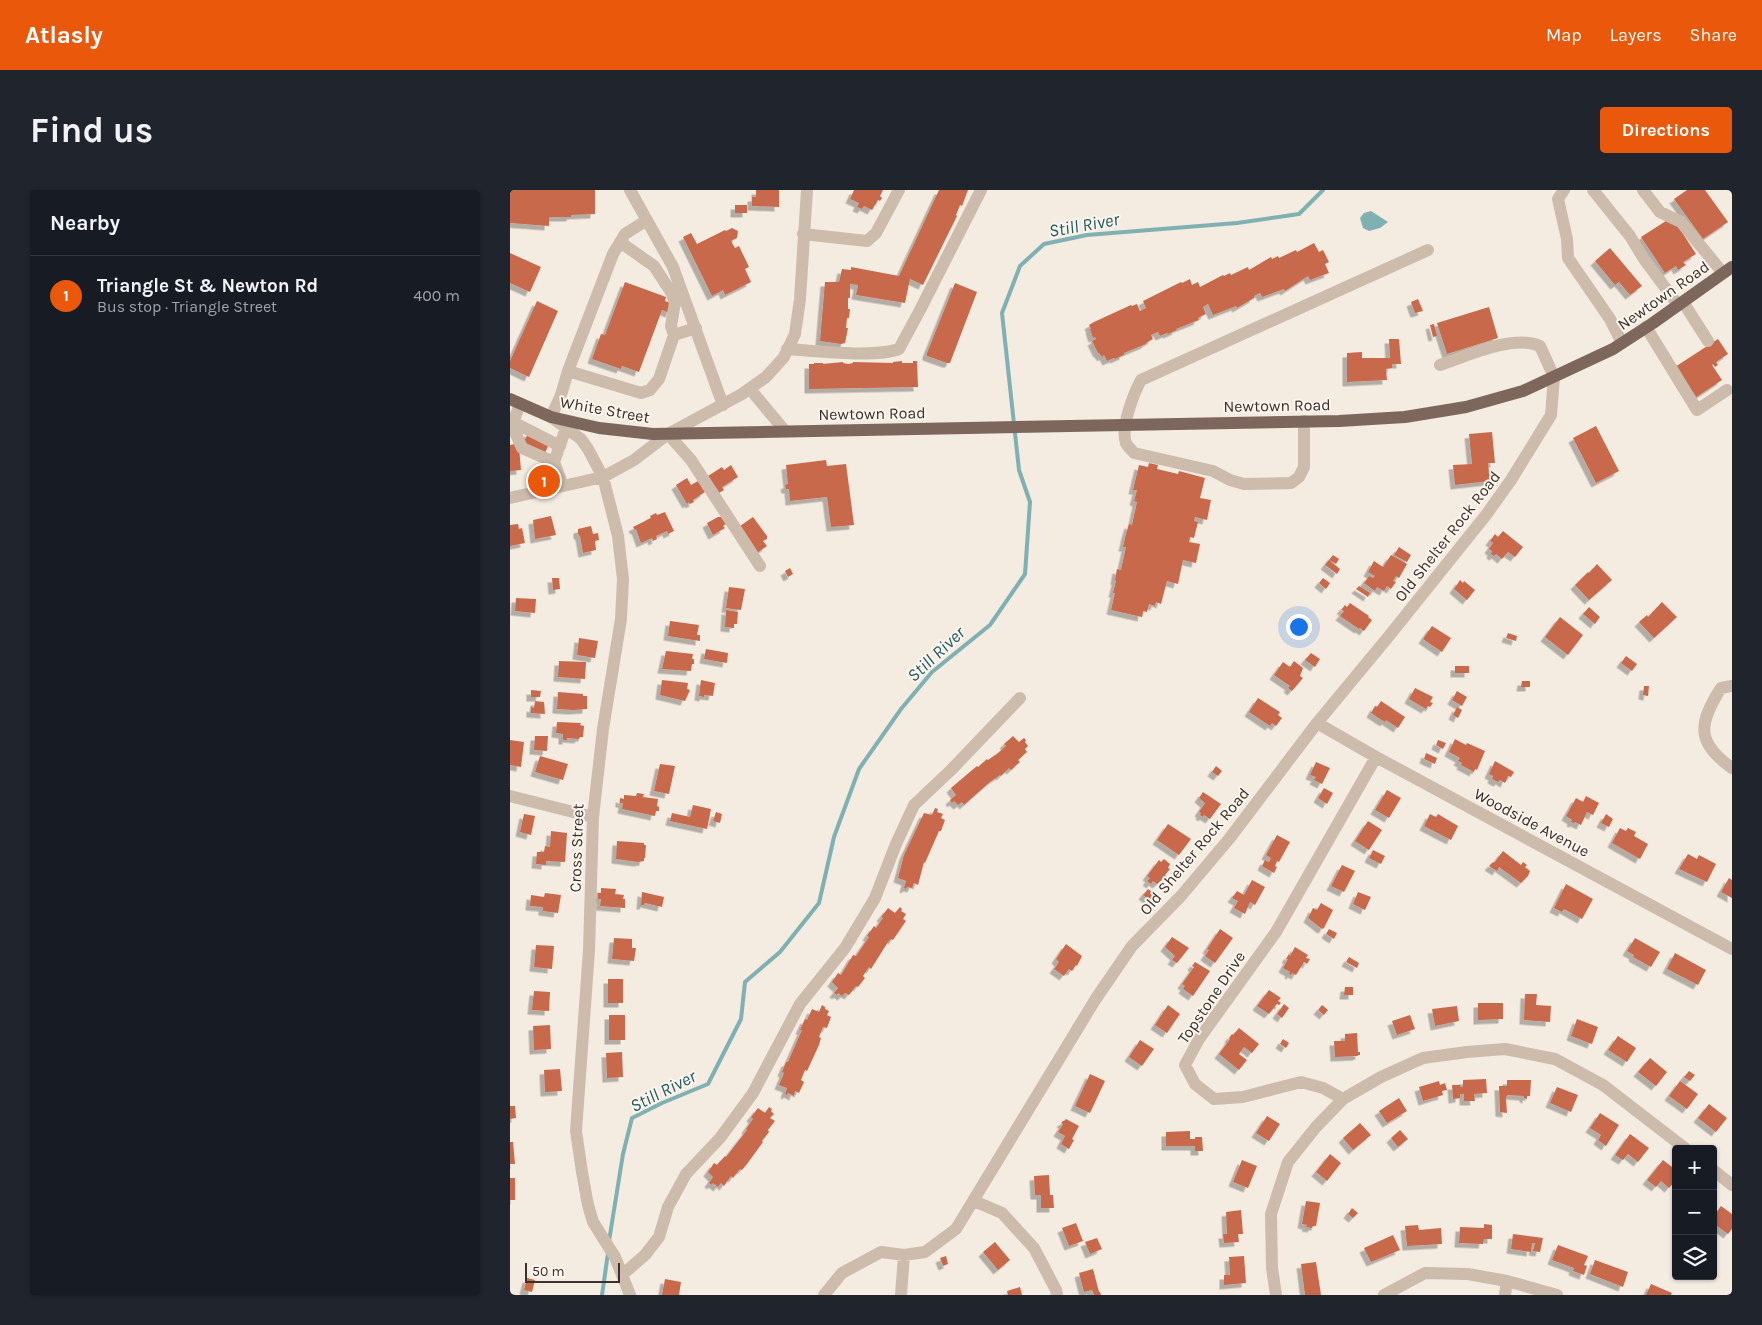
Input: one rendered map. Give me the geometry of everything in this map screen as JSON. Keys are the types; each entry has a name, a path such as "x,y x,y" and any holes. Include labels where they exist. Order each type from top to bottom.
{"main road":[{"name":"Newtown Road","path":"668,434 1304,421 1405,417 1466,407 1523,391 1554,377 1622,343 1727,270"},
{"name":"White Street","path":"515,402 551,417 599,428 668,434"}],"street":[{"path":"630,190 673,267 723,404"},
{"path":"510,498 603,477 634,460 668,434 750,389 766,377 784,357 795,334 800,299 807,190"},
{"path":"803,234 867,241 876,233 899,190"},
{"path":"788,349 847,352 890,352 899,349 981,190"},
{"path":"1564,190 1558,199 1567,239 1568,258 1610,319 1622,343"},
{"path":"1593,190 1630,236 1644,259 1708,341"},
{"path":"1643,190 1660,212 1681,222 1727,270"},
{"path":"551,417 561,396 568,371 613,254 625,234 647,220"},
{"path":"568,371 641,392 650,390 659,379 674,335 671,326 675,302 654,266 620,242"},
{"path":"1304,421 1304,467 1299,477 1292,483 1244,484 1230,480 1213,471 1134,453 1126,443 1126,424 1134,392 1141,380 1428,250"},
{"path":"1646,327 1697,410 1727,390"},
{"path":"674,335 696,328"},
{"path":"1440,365 1509,342 1532,343 1540,346 1554,377"},
{"name":"Old Shelter Rock Road","path":"824,1295 842,1273 881,1252 904,1255 925,1252 956,1229 1095,1000 1132,946 1182,896 1223,846 1317,723 1401,621 1511,480 1551,415 1554,377"},
{"path":"750,389 786,431"},
{"path":"515,402 512,425 522,448 554,462"},
{"name":"Cross Street","path":"551,417 581,438 603,477 618,536 623,579 621,619 603,729 592,817 589,950 576,1132 585,1188 594,1222 615,1257 630,1295"},
{"path":"513,422 560,446"},
{"path":"563,486 554,462 566,428"},
{"path":"668,434 691,460 760,566"},
{"path":"1732,686 1721,688 1709,707 1703,725 1704,735 1715,755 1732,768"},
{"path":"622,1275 645,1255 659,1237 668,1207 686,1174 720,1138 754,1093 800,1004 845,948 875,898 896,844 914,805 1020,698"},
{"name":"Woodside Avenue","path":"1317,723 1376,757 1732,949"},
{"name":"Topstone Drive","path":"1343,1099 1323,1088 1302,1082 1243,1097 1214,1098 1194,1084 1185,1065 1198,1039 1276,932 1376,757"},
{"path":"510,796 592,817"},
{"path":"1276,1295 1272,1268 1271,1214 1288,1162 1316,1127 1343,1099 1382,1076 1423,1058 1505,1049 1555,1059 1604,1085 1681,1145"},
{"path":"1717,1173 1732,1185"},
{"path":"974,1201 1002,1213 1034,1248 1057,1295"},
{"path":"901,1295 904,1255"},
{"path":"1384,1295 1425,1273 1468,1274 1507,1281 1557,1295"},
{"path":"1505,1295 1507,1281"}],"water":[{"path":"1371,211 1388,222 1380,228 1369,231 1363,228 1360,218 1364,213"}],"building":[{"path":"510,190 595,190 595,214 549,217 549,226 510,223"},
{"path":"756,190 779,190 779,207 752,206 752,197 756,197"},
{"path":"854,190 883,190 880,196 882,198 880,201 878,200 872,210 864,206 862,209 857,207 859,203 850,199"},
{"path":"939,190 968,190 923,285 910,279 905,303 856,295 858,285 850,284 848,309 850,309 849,318 847,318 846,328 848,328 845,343 820,341 825,282 839,282 842,269 851,270 851,267 899,276"},
{"path":"1687,190 1705,190 1728,222 1703,239 1674,199"},
{"path":"735,205 747,205 747,213 735,213"},
{"path":"1669,219 1676,223 1696,254 1683,262 1686,265 1678,270 1676,266 1665,273 1641,237"},
{"path":"732,228 738,231 737,238 731,241 735,248 739,246 749,267 745,269 751,282 725,295 723,290 712,296 683,237 691,233 697,244"},
{"path":"1314,243 1319,252 1323,250 1329,262 1325,264 1329,273 1310,280 1308,276 1285,291 1284,289 1262,297 1260,293 1237,308 1236,306 1213,315 1208,304 1203,307 1206,314 1198,318 1199,320 1168,334 1160,336 1158,332 1151,335 1153,339 1146,344 1115,359 1107,361 1104,355 1102,357 1098,353 1092,341 1096,339 1095,337 1093,338 1089,325 1131,305 1137,304 1140,311 1146,308 1143,301 1181,282 1190,279 1192,285 1198,282 1200,287 1223,275 1230,273 1231,275 1248,267 1249,270 1271,257 1272,259 1278,256 1279,258 1296,250 1297,252"},
{"path":"1610,248 1642,286 1630,295 1619,282 1615,285 1595,261"},
{"path":"510,253 541,267 530,292 510,283"},
{"path":"625,282 666,297 665,301 673,304 670,313 662,310 639,372 622,366 621,369 592,359 601,334 605,335"},
{"path":"955,283 977,292 950,363 947,363 927,356 927,353"},
{"path":"1418,299 1423,311 1415,313 1411,302"},
{"path":"537,301 558,311 529,377 510,368 510,361"},
{"path":"1489,307 1498,338 1447,354 1437,323"},
{"path":"1434,324 1437,336 1433,337 1430,325"},
{"path":"1389,339 1399,339 1401,364 1392,364 1392,368 1386,369 1387,380 1347,382 1347,353 1362,352 1362,358 1390,358"},
{"path":"1718,339 1728,354 1716,362 1718,365 1715,367 1712,365 1722,380 1695,398 1675,367"},
{"path":"902,361 902,363 913,363 913,361 917,361 918,387 809,389 809,364 843,362 848,364 853,362 893,363"},
{"path":"1596,426 1619,471 1596,483 1573,438"},
{"path":"529,432 550,442 544,455 522,445"},
{"path":"1492,432 1495,463 1488,463 1490,481 1455,485 1453,465 1472,464 1469,434"},
{"path":"515,444 519,447 521,470 510,471 510,445"},
{"path":"826,460 827,466 846,464 854,525 831,527 827,497 790,501 789,489 786,489 785,485 788,484 786,465"},
{"path":"1149,463 1158,465 1157,469 1178,474 1179,471 1205,478 1200,498 1211,500 1207,520 1195,517 1194,521 1198,522 1194,538 1190,537 1189,542 1200,544 1196,563 1183,560 1178,584 1167,581 1161,604 1156,602 1155,606 1149,604 1147,612 1143,611 1142,617 1111,610 1117,569 1121,570 1126,547 1123,547 1126,534 1129,524 1132,525 1137,502 1134,501 1137,490 1133,490 1139,465 1148,467"},
{"path":"731,465 738,477 722,487 724,490 719,493 708,476 722,467 724,470"},
{"path":"687,478 691,485 698,481 705,492 690,504 689,502 687,504 676,485"},
{"path":"665,512 674,531 668,534 667,531 656,536 657,539 653,541 652,538 641,543 636,529 633,527 651,518 650,516 656,513 657,515"},
{"path":"551,516 556,535 535,539 533,520"},
{"path":"721,517 726,524 723,526 725,528 713,535 707,523"},
{"path":"753,517 767,536 767,539 763,541 767,546 757,553 740,526"},
{"path":"518,524 519,529 522,528 525,543 510,546 510,525"},
{"path":"591,526 593,534 598,533 599,540 595,541 596,550 583,553 578,529"},
{"path":"1503,531 1523,547 1515,557 1508,552 1502,559 1496,554 1494,556 1491,554 1492,551 1489,549 1493,543 1490,541 1495,534 1498,537"},
{"path":"1399,547 1411,555 1407,562 1394,555"},
{"path":"1333,555 1339,559 1336,564 1329,560"},
{"path":"1391,555 1407,564 1399,578 1396,576 1393,581 1396,582 1391,589 1387,586 1384,591 1377,587 1375,591 1364,583 1369,576 1373,578 1375,576 1368,572 1374,561 1383,567"},
{"path":"1329,560 1340,569 1337,574 1325,565"},
{"path":"1597,564 1612,580 1589,600 1575,585"},
{"path":"790,568 793,574 788,577 785,571"},
{"path":"552,578 559,578 560,589 553,590"},
{"path":"1323,578 1330,583 1326,589 1319,583"},
{"path":"1460,580 1475,590 1467,600 1454,589"},
{"path":"1359,586 1370,593 1368,597 1356,589"},
{"path":"729,587 745,589 741,610 726,608"},
{"path":"516,598 536,599 535,613 515,611"},
{"path":"1662,602 1677,617 1654,638 1639,622 1647,615 1648,617"},
{"path":"1350,603 1372,620 1364,631 1340,616 1344,611 1341,610"},
{"path":"1589,607 1600,617 1595,624 1583,614"},
{"path":"726,610 738,612 737,624 734,624 734,628 725,627"},
{"path":"1560,617 1583,635 1568,655 1545,637"},
{"path":"670,621 699,625 697,635 700,635 700,641 668,636"},
{"path":"1432,626 1451,638 1442,652 1423,639"},
{"path":"1508,633 1517,636 1516,641 1506,638"},
{"path":"579,638 598,641 595,658 577,655"},
{"path":"706,649 728,653 727,663 704,659"},
{"path":"666,651 693,654 694,664 692,664 691,671 662,669"},
{"path":"1311,653 1320,659 1315,667 1305,660"},
{"path":"1626,656 1637,664 1632,671 1621,663"},
{"path":"559,661 586,662 585,679 558,677"},
{"path":"1294,661 1303,668 1300,676 1303,678 1292,691 1288,688 1290,686 1274,675 1283,662 1290,667"},
{"path":"1455,666 1469,666 1469,673 1455,673"},
{"path":"662,680 688,683 687,689 690,690 685,701 660,695"},
{"path":"701,680 715,683 713,696 699,696"},
{"path":"1522,681 1530,681 1530,687 1521,687"},
{"path":"1644,686 1649,686 1648,696 1643,695"},
{"path":"1415,688 1433,697 1430,702 1433,703 1430,707 1428,706 1426,709 1409,699"},
{"path":"531,690 541,691 540,697 531,697"},
{"path":"1457,691 1467,697 1462,706 1452,700"},
{"path":"558,692 587,696 587,709 557,709"},
{"path":"1258,698 1280,712 1278,715 1282,718 1276,726 1272,723 1270,726 1249,712"},
{"path":"535,701 544,702 545,714 531,713 531,707 534,708"},
{"path":"1381,701 1405,717 1398,728 1371,713"},
{"path":"1457,707 1462,710 1458,718 1453,715"},
{"path":"557,722 581,723 580,725 584,726 583,737 563,740 563,734 556,733"},
{"path":"535,736 548,736 547,751 534,750"},
{"path":"1013,736 1019,742 1024,738 1028,746 1025,749 1027,752 1018,760 1020,762 1011,770 1009,768 1001,776 990,782 964,805 962,802 958,805 954,801 952,803 950,800 956,795 951,788 977,766 998,753"},
{"path":"1455,739 1485,751 1477,770 1475,769 1474,772 1461,765 1462,763 1458,761 1460,758 1449,752"},
{"path":"510,740 524,742 521,767 510,765"},
{"path":"1438,740 1446,743 1443,749 1436,745"},
{"path":"1426,753 1437,758 1435,764 1424,759"},
{"path":"540,756 568,764 563,780 535,772"},
{"path":"1495,761 1514,772 1511,777 1508,776 1505,783 1492,779 1493,776 1489,774"},
{"path":"1316,762 1330,768 1322,784 1314,780 1316,777 1310,775"},
{"path":"660,764 675,766 669,794 654,791"},
{"path":"1216,766 1222,771 1218,776 1212,772"},
{"path":"1324,788 1333,793 1327,804 1318,798"},
{"path":"1387,790 1401,798 1389,818 1375,810"},
{"path":"1203,792 1221,804 1210,819 1204,815 1203,817 1199,812 1205,803 1199,798"},
{"path":"637,793 644,794 643,797 658,799 657,806 659,811 656,811 655,816 622,809 623,803 620,803 620,798 624,799 624,795 636,796"},
{"path":"1586,796 1599,803 1593,815 1587,812 1581,825 1571,822 1572,820 1566,816 1576,798 1583,802"},
{"path":"693,805 711,809 707,829 670,821 672,813 690,817"},
{"path":"935,808 938,809 937,812 943,814 941,818 945,820 924,862 918,885 914,883 912,888 907,887 906,889 904,888 906,881 898,878 904,855 924,813 932,815"},
{"path":"716,812 722,814 720,823 713,821"},
{"path":"524,814 535,816 531,835 520,832"},
{"path":"1430,814 1436,817 1438,814 1458,826 1451,840 1424,826"},
{"path":"1606,814 1613,819 1609,827 1601,823"},
{"path":"1368,821 1382,830 1369,850 1355,841"},
{"path":"1168,824 1191,839 1179,855 1157,840"},
{"path":"1620,828 1626,831 1628,828 1636,832 1634,836 1648,844 1640,859 1612,843"},
{"path":"551,831 567,833 565,862 546,861 546,865 536,864 537,852 544,852 545,846 550,847"},
{"path":"1277,835 1290,842 1279,862 1277,861 1274,873 1262,866 1265,860 1269,862 1271,858 1266,855"},
{"path":"617,841 644,843 646,845 644,861 616,859"},
{"path":"1373,850 1385,856 1381,864 1369,858"},
{"path":"1503,851 1521,865 1523,862 1527,865 1525,867 1530,871 1521,883 1499,867 1497,871 1489,866 1494,863"},
{"path":"1688,854 1697,859 1699,855 1716,864 1707,882 1679,869"},
{"path":"1164,859 1170,864 1168,868 1170,869 1166,876 1157,884 1153,881 1151,884 1147,881 1150,878 1147,876 1159,860 1161,862"},
{"path":"1342,865 1355,871 1344,892 1331,886"},
{"path":"1729,878 1732,880 1732,898 1721,892"},
{"path":"1252,880 1265,887 1255,905 1250,902 1245,914 1234,908 1238,901 1232,898 1237,891 1244,895"},
{"path":"1566,884 1593,899 1582,919 1564,909 1562,912 1554,908"},
{"path":"601,888 616,889 615,894 624,895 625,908 600,906 601,899 598,899 598,893 601,893"},
{"path":"1148,889 1158,896 1153,903 1143,895"},
{"path":"642,892 664,897 662,907 645,903 641,905"},
{"path":"1358,892 1371,897 1365,910 1353,904"},
{"path":"545,893 561,895 558,913 543,911 543,907 530,906 531,895 544,897"},
{"path":"1321,903 1333,910 1322,929 1308,918 1313,908 1317,910"},
{"path":"900,907 901,911 906,914 903,919 906,921 893,940 891,939 888,942 871,969 869,967 863,976 865,978 849,995 845,993 842,996 834,993 838,988 832,982 838,973 841,975 853,955 856,956 874,926 876,928 888,908 895,913"},
{"path":"1220,929 1233,938 1215,963 1205,956 1209,950 1207,949"},
{"path":"1329,929 1337,933 1334,939 1326,934"},
{"path":"1172,937 1189,948 1177,963 1172,960 1175,956 1165,947"},
{"path":"614,938 632,939 632,948 636,948 634,961 612,959"},
{"path":"1635,938 1660,952 1651,967 1633,957 1634,955 1627,951"},
{"path":"1066,944 1082,956 1077,966 1072,971 1069,969 1064,976 1054,969 1059,962 1056,959"},
{"path":"536,945 554,946 552,969 534,967"},
{"path":"1295,947 1308,955 1306,958 1310,959 1307,964 1304,962 1296,975 1292,973 1291,975 1289,974 1290,972 1283,968 1288,959 1286,959"},
{"path":"1675,953 1706,970 1698,985 1667,969"},
{"path":"1349,957 1359,963 1357,968 1346,962"},
{"path":"1195,962 1210,971 1193,996 1183,989 1185,986 1182,984 1194,967 1192,966"},
{"path":"608,979 623,979 623,1003 608,1003"},
{"path":"1345,987 1353,987 1353,995 1344,995"},
{"path":"1269,990 1281,998 1278,1001 1281,1003 1277,1004 1269,1014 1257,1006"},
{"path":"534,991 550,992 549,1011 532,1010"},
{"path":"1525,994 1537,994 1536,1005 1551,1006 1550,1022 1524,1020"},
{"path":"1478,1003 1503,1003 1503,1019 1478,1020"},
{"path":"1284,1004 1289,1008 1282,1018 1277,1014"},
{"path":"822,1005 829,1011 827,1015 831,1017 827,1028 823,1027 819,1037 821,1038 819,1045 801,1080 804,1082 799,1093 795,1091 794,1096 788,1093 787,1095 785,1094 787,1088 779,1085 784,1073 782,1072 802,1030 800,1030 805,1019 807,1020 812,1009 819,1012"},
{"path":"1168,1005 1180,1014 1167,1033 1155,1025"},
{"path":"1322,1005 1328,1010 1324,1015 1318,1010"},
{"path":"1457,1006 1459,1021 1435,1026 1432,1009"},
{"path":"609,1015 625,1015 625,1040 609,1040"},
{"path":"1410,1015 1415,1029 1397,1035 1392,1021"},
{"path":"1577,1019 1598,1027 1592,1044 1571,1036"},
{"path":"550,1025 551,1049 534,1050 533,1026"},
{"path":"1239,1028 1259,1044 1252,1053 1244,1047 1239,1054 1247,1060 1239,1070 1219,1054 1232,1034"},
{"path":"1357,1033 1358,1052 1360,1052 1360,1055 1335,1057 1334,1041 1345,1041 1345,1034"},
{"path":"1618,1036 1636,1048 1627,1062 1608,1050"},
{"path":"1283,1039 1289,1043 1286,1048 1280,1044"},
{"path":"1140,1040 1154,1049 1142,1066 1129,1057"},
{"path":"622,1052 623,1077 607,1078 606,1053"},
{"path":"1650,1058 1667,1072 1656,1086 1638,1072"},
{"path":"560,1069 562,1091 545,1092 544,1070"},
{"path":"1689,1071 1695,1075 1690,1081 1684,1077"},
{"path":"1090,1074 1105,1081 1090,1113 1075,1106"},
{"path":"1486,1079 1487,1093 1474,1094 1475,1101 1464,1101 1464,1094 1460,1094 1460,1098 1453,1099 1452,1085 1463,1087 1463,1080"},
{"path":"1507,1080 1531,1080 1530,1096 1527,1096 1527,1099 1524,1096 1507,1095 1507,1113 1500,1112 1499,1086 1507,1086"},
{"path":"1439,1081 1440,1085 1445,1083 1447,1090 1442,1091 1443,1095 1423,1101 1419,1087"},
{"path":"1680,1081 1698,1094 1687,1109 1669,1096"},
{"path":"1557,1087 1578,1095 1571,1112 1550,1103"},
{"path":"1399,1098 1407,1111 1387,1123 1379,1111"},
{"path":"1709,1104 1727,1118 1716,1132 1698,1118"},
{"path":"510,1106 515,1106 516,1118 510,1119"},
{"path":"769,1107 774,1114 770,1118 775,1121 747,1164 733,1178 731,1176 724,1186 721,1183 718,1187 713,1183 712,1185 709,1183 713,1177 708,1172 714,1163 717,1165 726,1157 747,1130 753,1119 751,1117 758,1108 765,1113"},
{"path":"1600,1113 1619,1125 1606,1146 1598,1140 1601,1135 1590,1128"},
{"path":"1267,1116 1280,1124 1269,1141 1256,1133"},
{"path":"1066,1119 1079,1126 1069,1149 1061,1144 1065,1136 1058,1132 1063,1124 1061,1123"},
{"path":"1360,1123 1371,1135 1353,1150 1343,1138"},
{"path":"1400,1130 1408,1139 1398,1147 1391,1138"},
{"path":"1190,1131 1190,1139 1202,1137 1203,1151 1195,1151 1195,1146 1166,1146 1166,1132"},
{"path":"1630,1134 1649,1148 1638,1162 1628,1154 1623,1160 1615,1155"},
{"path":"510,1142 513,1142 515,1164 510,1164"},
{"path":"1330,1154 1341,1163 1327,1181 1316,1172"},
{"path":"1242,1160 1257,1166 1248,1188 1233,1182"},
{"path":"1663,1160 1672,1167 1672,1185 1669,1188 1661,1181 1656,1187 1647,1180"},
{"path":"1049,1175 1050,1195 1053,1195 1054,1208 1041,1208 1041,1195 1035,1195 1034,1176"},
{"path":"510,1178 515,1178 515,1200 510,1200"},
{"path":"1306,1201 1320,1203 1316,1226 1312,1228 1302,1224"},
{"path":"1721,1206 1732,1214 1732,1229 1728,1234 1717,1226 1717,1212"},
{"path":"1352,1208 1358,1213 1353,1218 1348,1214"},
{"path":"1241,1210 1243,1234 1238,1234 1239,1242 1224,1243 1223,1234 1227,1234 1226,1212"},
{"path":"1076,1223 1083,1241 1069,1246 1062,1228"},
{"path":"1484,1224 1492,1225 1492,1239 1484,1239 1483,1244 1459,1243 1460,1227 1484,1228"},
{"path":"1418,1225 1419,1230 1441,1228 1442,1244 1407,1246 1405,1226"},
{"path":"1513,1234 1543,1238 1540,1252 1533,1251 1535,1243 1532,1243 1531,1252 1511,1249"},
{"path":"1393,1235 1400,1250 1371,1262 1364,1248"},
{"path":"1097,1238 1102,1249 1090,1254 1085,1242"},
{"path":"995,1242 1010,1260 998,1270 983,1252"},
{"path":"1558,1245 1588,1256 1584,1265 1587,1266 1584,1275 1573,1271 1574,1268 1552,1260"},
{"path":"946,1256 948,1264 943,1266 940,1258"},
{"path":"1244,1256 1246,1283 1224,1285 1224,1275 1230,1275 1229,1257"},
{"path":"1595,1260 1628,1272 1623,1287 1590,1274"},
{"path":"1316,1262 1321,1295 1305,1295 1301,1264"},
{"path":"1093,1269 1101,1295 1094,1295 1092,1290 1084,1292 1079,1273"},
{"path":"527,1278 535,1280 532,1292 524,1290"},
{"path":"665,1279 681,1282 679,1295 662,1295"},
{"path":"1651,1284 1672,1293 1671,1295 1646,1295"},
{"path":"1020,1287 1022,1295 1008,1295 1007,1291"}],"waterway":[{"name":"Still River","path":"609,1241 623,1154 632,1118 708,1084 741,1019 745,982 780,952 819,903 834,837 859,769 901,709 932,672 990,625 1025,574 1030,502 1019,470 1002,313 1020,266 1044,244 1087,235 1237,223 1299,214 1323,190"},
{"name":"Still River","path":"602,1295 608,1253"}],"place":[{"name":"Triangle St & Newton Rd","path":"544,481"}]}
